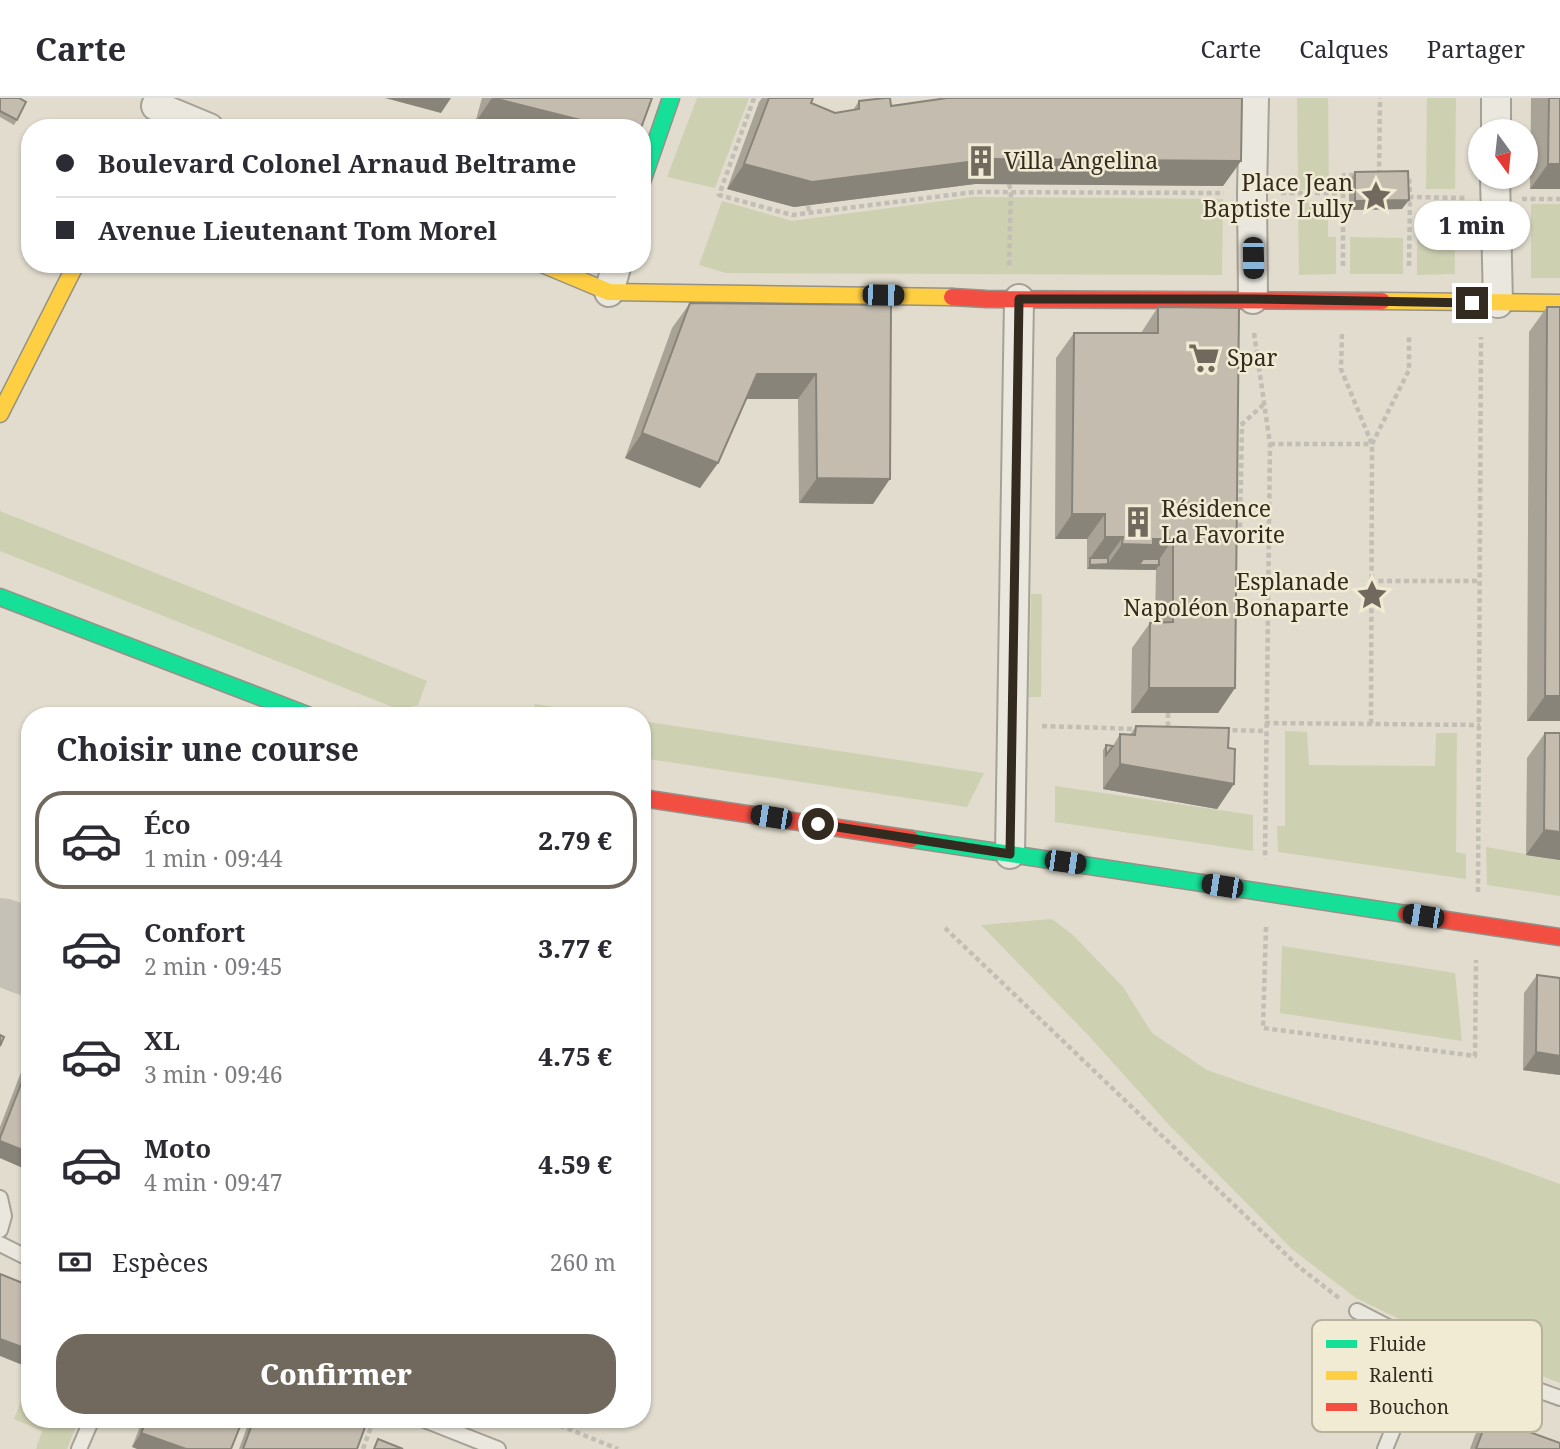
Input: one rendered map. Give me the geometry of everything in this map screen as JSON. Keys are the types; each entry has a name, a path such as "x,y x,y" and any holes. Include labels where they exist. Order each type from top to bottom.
{"street":[{"path":"651,156 671,98"},
{"path":"1253,299 1254,98"},
{"path":"1496,98 1496,119"},
{"path":"154,111 180,119"},
{"path":"1485,303 1495,189"},
{"path":"0,414 71,273"},
{"path":"563,273 609,292 1014,299 1560,303"},
{"path":"609,292 614,273"},
{"path":"1010,854 1014,299"},
{"path":"0,597 287,707"},
{"path":"651,799 1560,937"}],"lane":[{"path":"0,1198 4,1216 0,1230"},
{"path":"0,1244 21,1254"},
{"path":"1357,1311 1374,1320"},
{"path":"1542,1392 1560,1398"},
{"path":"79,1449 88,1428"},
{"path":"445,1428 498,1449"},
{"path":"1385,1449 1392,1432"}],"path":[{"path":"754,98 719,195 792,215 974,192 1343,193"},
{"path":"1379,175 1380,98"},
{"path":"1343,301 1344,175 1389,175"},
{"path":"1399,175 1409,175 1409,302"},
{"path":"1009,184 1012,191 1014,299"},
{"path":"1173,194 1174,186"},
{"path":"1410,197 1486,189"},
{"path":"1501,189 1560,199"},
{"path":"808,206 810,214"},
{"path":"1253,330 1270,444 1265,723 1264,1028 1475,1056 1476,924 1479,887 1480,331 1472,316 1485,303"},
{"path":"1341,369 1372,444 1371,724"},
{"path":"1372,444 1409,370"},
{"path":"1232,430 1242,425 1264,404"},
{"path":"1221,529 1240,528 1242,425"},
{"path":"1270,444 1372,444"},
{"path":"1370,580 1480,581"},
{"path":"1168,713 1165,729 1180,730"},
{"path":"1265,723 1480,725"},
{"path":"1053,727 1149,729"},
{"path":"1217,730 1265,731"},
{"path":"946,928 1299,1267 1357,1311"},
{"path":"363,1449 371,1428"},
{"path":"566,1428 618,1449"}],"green space":[{"path":"697,98 749,98 715,188 667,177"},
{"path":"1297,98 1328,98 1329,189 1298,190"},
{"path":"1427,98 1456,98 1455,189 1426,189"},
{"path":"972,197 1223,199 1222,275 726,273 699,265 722,201 792,221"},
{"path":"1328,202 1328,237 1336,237 1336,274 1299,275 1298,203"},
{"path":"1425,204 1454,204 1455,274 1417,275 1417,237 1426,237"},
{"path":"1531,204 1560,204 1560,278 1531,278"},
{"path":"1350,237 1403,238 1403,274 1350,274"},
{"path":"0,511 427,681 418,705 392,707 0,551"},
{"path":"1031,594 1042,594 1041,697 1029,697"},
{"path":"651,722 984,773 967,807 651,759"},
{"path":"1285,731 1307,732 1309,765 1435,766 1436,733 1457,733 1456,852 1466,854 1466,879 1278,852 1277,826 1285,826"},
{"path":"1055,786 1253,815 1253,851 1055,822"},
{"path":"1486,847 1560,860 1560,896 1487,885"},
{"path":"1052,919 1073,935 1123,987 1152,1033 1207,1070 1485,1157 1560,1184 1560,1383 1542,1376 1542,1320 1401,1320 1356,1298 1293,1250 1170,1126 1089,1036 981,925"},
{"path":"1282,946 1455,973 1462,1041 1280,1013"},
{"path":"21,1401 21,1422 14,1419"},
{"path":"35,1428 75,1428 67,1449 36,1449 42,1431"}],"building":[{"path":"0,98 19,98 26,102 17,120 0,111"},
{"path":"493,98 652,98 644,119 576,119"},
{"name":"Villa Angelina","path":"769,98 813,98 811,103 835,113 859,109 859,101 885,98 890,98 891,106 947,98 1242,98 1241,161 992,159 812,182 744,164"},
{"path":"1549,98 1560,98 1560,164 1548,164"},
{"path":"1408,171 1409,200 1355,201 1355,172"},
{"path":"690,303 891,305 890,479 817,478 816,374 757,374 718,463 642,433"},
{"name":"Résidence La Favorite","path":"1158,307 1239,308 1235,688 1149,688 1150,623 1173,622 1173,539 1153,539 1153,545 1122,544 1123,537 1105,537 1105,514 1072,514 1074,333 1158,333"},
{"path":"1547,307 1560,307 1560,696 1545,696"},
{"path":"1090,558 1108,558 1108,564 1090,565"},
{"path":"1143,559 1159,559 1159,565 1139,565"},
{"path":"1136,726 1229,728 1228,748 1235,749 1234,784 1120,764 1120,734 1135,735"},
{"path":"1545,733 1560,733 1560,832 1544,830"},
{"path":"1106,745 1113,746 1106,755"},
{"path":"1537,975 1560,978 1560,1056 1536,1052"},
{"path":"21,1084 21,1149 0,1141"},
{"path":"0,1274 21,1282 21,1347 0,1339"},
{"path":"143,1428 239,1428 231,1449 186,1449 141,1433"},
{"path":"251,1428 365,1428 357,1449 243,1449"},
{"path":"1482,1432 1530,1432 1560,1443 1560,1449 1476,1449"},
{"path":"378,1439 403,1449 374,1449"}],"taxiway":[{"path":"0,941 21,949"}],"traffic: fast":[{"path":"651,156 671,98"},
{"path":"0,597 287,707"},
{"path":"911,839 1406,914"}],"traffic: slow":[{"path":"0,414 71,273"},
{"path":"564,273 609,292 952,297"},
{"path":"1382,301 1560,303"}],"traffic: jam":[{"path":"952,297 1382,301"},
{"path":"651,799 911,839"},
{"path":"1406,914 1560,937"}],"place":[{"name":"Villa Angelina","path":"981,161"},
{"name":"Place Jean Baptiste Lully","path":"1376,196"},
{"name":"Spar","path":"1204,358"},
{"name":"Résidence La Favorite","path":"1138,522"},
{"name":"Esplanade Napoléon Bonaparte","path":"1372,595"}],"route":[{"path":"818,824 1010,854 1019,299 1472,303"}]}
